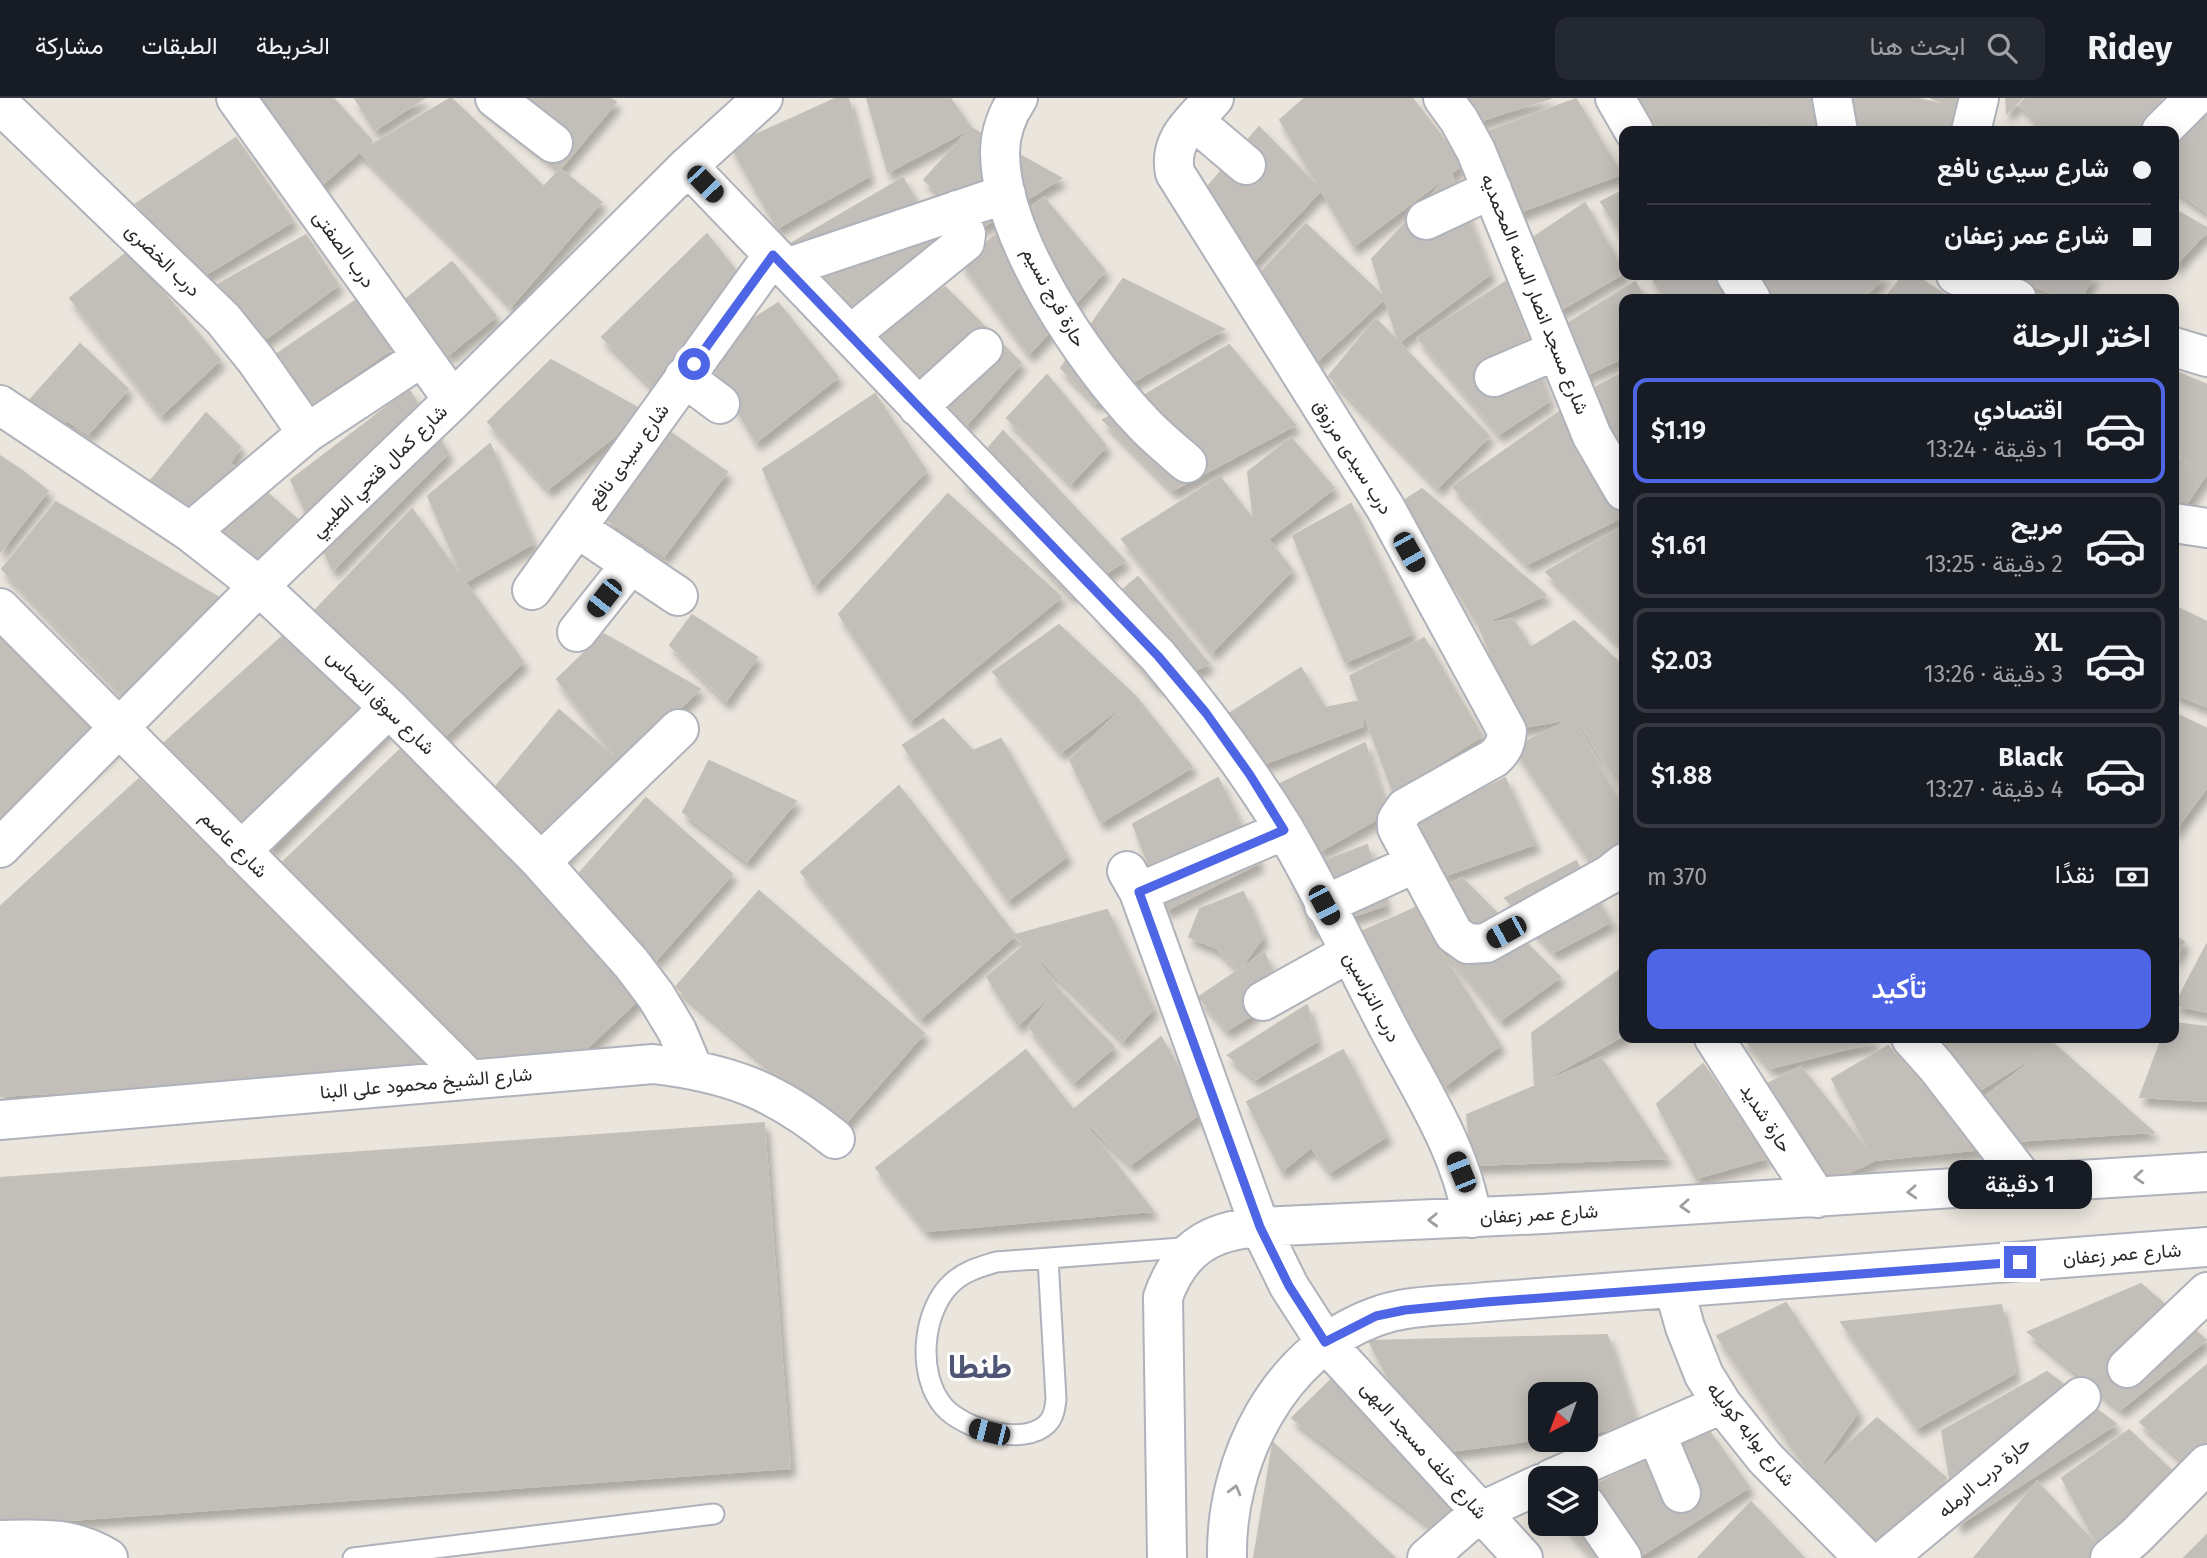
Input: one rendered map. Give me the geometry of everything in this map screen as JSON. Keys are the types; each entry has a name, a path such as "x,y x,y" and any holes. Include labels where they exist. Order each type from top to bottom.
{"street":[{"name":"درب الصفتى","path":"236,98 453,400"},
{"path":"495,98 553,143"},
{"name":"حارة فرج نسيم","path":"1018,98 1007,117 1000,153 1006,194 1024,246 1048,294 1076,340 1144,424 1187,463"},
{"name":"شارع مسجد انصار السنه المحمديه","path":"1443,98 1468,135 1592,436 1619,482"},
{"path":"1615,98 1631,126"},
{"path":"1832,98 1838,126"},
{"path":"1972,126 1979,98"},
{"path":"2166,126 2194,98"},
{"name":"درب الخضرى","path":"0,104 223,319 256,360 307,433"},
{"name":"شارع كمال فتحي الطيبي","path":"0,848 259,586 453,400 751,104"},
{"path":"1204,109 1246,165"},
{"name":"درب سيدى مرزوق","path":"1204,109 1178,139 1174,150 1175,173 1385,507 1507,731 1502,751 1494,758 1405,808 1401,813 1397,828 1416,863"},
{"name":"درب التراسين","path":"688,166 1158,656 1206,713 1250,775 1284,830 1324,905 1451,1148 1468,1193 1472,1218"},
{"path":"1426,220 1492,188"},
{"path":"779,261 1006,194"},
{"path":"850,335 965,242 966,234 957,209"},
{"name":"شارع سيدى نافع","path":"532,590 684,377 779,261"},
{"path":"1969,280 2004,294"},
{"path":"918,407 983,348"},
{"path":"2179,349 2207,357"},
{"path":"1494,377 1557,350"},
{"path":"190,532 307,433 422,357"},
{"path":"684,377 720,404"},
{"name":"شارع سوق النحاس","path":"0,405 190,532 259,586 389,708 541,862 631,963 656,996 677,1031 693,1069"},
{"path":"2179,524 2207,528"},
{"path":"577,528 678,596"},
{"path":"577,632 631,564"},
{"name":"شارع عاصم","path":"0,608 469,1079"},
{"path":"241,851 389,708"},
{"path":"541,862 679,729"},
{"name":"شارع خلف مسجد البهى","path":"1284,830 1133,882 1260,1227 1289,1286 1325,1342 1523,1558"},
{"path":"1324,905 1416,863 1454,934 1468,944 1477,945 1619,879"},
{"path":"1263,1001 1349,953"},
{"name":"حارة شديد","path":"1717,1043 1817,1198"},
{"path":"1915,1043 2028,1185"},
{"name":"شارع الشيخ محمود على البنا","path":"0,1121 653,1064 732,1078 769,1093 804,1114 835,1139"},
{"name":"شارع عمر زعفان","path":"1167,1558 1163,1297 1170,1278 1181,1261 1195,1247 1214,1235 1237,1228 1472,1218 2207,1172"},
{"name":"شارع عمر زعفان","path":"1227,1558 1232,1502 1242,1462 1259,1423 1280,1387 1325,1342 1376,1316 1405,1310 2207,1247"},
{"name":"شارع بوابه كوليله","path":"1674,1289 1685,1327 1704,1375 1722,1404 1765,1458 1864,1558"},
{"path":"2127,1368 2207,1292"},
{"name":"حارة درب الرمله","path":"1887,1558 2081,1397"},
{"path":"1584,1466 1722,1404"},
{"path":"1656,1433 1681,1493"},
{"path":"2110,1558 2135,1537 2207,1464"},
{"path":"1427,1558 1480,1513 1528,1491"},
{"path":"1598,1523 1622,1558"},
{"path":"0,1540 59,1539 84,1546 108,1558"}],"lane":[{"path":"1048,1259 1055,1411 1049,1422 1033,1432 1004,1434 975,1428 957,1419 942,1405 933,1386 928,1365 926,1344 929,1324 937,1302 952,1282 973,1269 996,1262 1195,1247"},
{"path":"353,1558 714,1514"}],"building":[{"path":"260,98 333,98 372,141 319,187"},
{"path":"355,98 424,98 375,130"},
{"path":"451,98 543,186 473,265 360,152"},
{"path":"481,98 610,98 616,102 560,169 477,103"},
{"path":"837,98 848,98 869,176 777,228 731,146"},
{"path":"867,98 950,98 971,128 888,172"},
{"path":"1305,98 1412,98 1463,164 1354,246 1280,120"},
{"path":"1463,98 1551,98 1479,121"},
{"path":"1639,98 1755,98 1763,126 1657,126"},
{"path":"1755,98 1814,98 1818,126 1763,126"},
{"path":"1849,98 1914,98 1956,107 1953,126 1857,126"},
{"path":"1931,98 1959,98 1956,107"},
{"path":"2006,98 2022,98 2007,113"},
{"path":"2026,98 2162,98 2143,126 2041,126 2020,104"},
{"path":"1576,99 1619,175 1514,214 1487,132"},
{"path":"2204,113 2207,115 2207,212 2179,192 2179,139"},
{"path":"1259,127 1321,190 1250,265 1204,191"},
{"path":"971,128 1061,178 982,227 924,180"},
{"path":"236,138 293,221 203,276 136,204"},
{"path":"560,169 601,202 511,306 473,265"},
{"path":"1451,174 1490,274 1399,342 1372,259"},
{"path":"903,178 940,244 863,311 787,246"},
{"path":"1619,193 1619,229 1601,202"},
{"path":"1044,198 1105,271 1029,354 961,262"},
{"path":"1585,203 1619,264 1619,276 1558,311 1525,243"},
{"path":"2179,212 2207,228 2179,261"},
{"path":"1306,224 1385,298 1316,362 1257,277"},
{"path":"707,234 742,279 656,390 602,337"},
{"path":"306,235 338,285 261,342 217,285"},
{"path":"129,251 220,360 161,415 70,298"},
{"path":"452,262 496,316 448,355 401,303"},
{"path":"1123,279 1224,329 1096,403 1061,368"},
{"path":"1653,280 1723,280 1728,288 1717,294 1663,294"},
{"path":"1756,280 1880,280 1868,294 1766,294"},
{"path":"1900,280 1922,280 1944,294 1888,294"},
{"path":"2020,280 2091,280 2083,294 2053,294"},
{"path":"1507,281 1549,401 1499,434 1418,338"},
{"path":"1635,282 1642,294 1619,294 1619,359 1579,378 1567,324"},
{"path":"945,287 1021,363 966,425 878,333"},
{"path":"358,299 390,350 305,408 271,358"},
{"path":"778,303 838,377 756,442 703,351"},
{"path":"1376,319 1489,436 1438,487 1329,376"},
{"path":"80,344 128,389 88,434 67,420 53,434 21,410"},
{"path":"1229,345 1295,425 1173,490 1103,420"},
{"path":"551,360 645,412 548,489 488,422"},
{"path":"2179,373 2207,385 2205,476 2179,453"},
{"path":"1047,375 1106,446 1071,483 1007,418"},
{"path":"1619,375 1619,454 1589,391"},
{"path":"409,390 448,453 333,570 291,480"},
{"path":"875,394 926,471 814,586 763,469"},
{"path":"1562,410 1619,518 1527,564 1453,487"},
{"path":"206,413 240,447 230,463 258,492 214,532 143,490"},
{"path":"654,421 727,472 664,556 605,519"},
{"path":"1003,431 1125,561 1071,595 962,479"},
{"path":"1291,438 1334,488 1268,539 1254,521 1248,472"},
{"path":"490,444 533,543 465,582 428,496"},
{"path":"0,456 25,473 0,499"},
{"path":"2179,459 2205,476 2179,512"},
{"path":"25,473 48,491 0,552 0,499"},
{"path":"1220,477 1292,570 1212,652 1122,539"},
{"path":"1422,489 1546,595 1479,625 1399,504"},
{"path":"265,491 297,519 251,568 221,537"},
{"path":"948,494 1061,597 910,721 839,614"},
{"path":"56,502 238,609 139,712 2,569"},
{"path":"1351,504 1412,634 1345,662 1293,536"},
{"path":"412,509 523,662 436,744 306,620"},
{"path":"1619,529 1619,643 1546,572"},
{"path":"1138,577 1209,664 1158,686 1095,613"},
{"path":"2179,608 2207,622 2207,707 2179,695"},
{"path":"692,615 757,657 726,701 670,645"},
{"path":"1513,619 1573,718 1518,728 1479,625"},
{"path":"1574,621 1619,662 1619,783 1530,648"},
{"path":"1059,625 1135,696 1061,752 993,672"},
{"path":"0,630 116,746 0,851"},
{"path":"285,634 392,725 271,849 162,745"},
{"path":"604,634 700,689 621,763 557,679"},
{"path":"1424,638 1482,736 1393,792 1350,676"},
{"path":"1301,668 1325,708 1360,701 1363,726 1263,764 1224,717"},
{"path":"1135,696 1192,767 1101,822 1070,760"},
{"path":"559,710 639,779 556,868 489,795"},
{"path":"2179,715 2207,729 2207,787 2179,824"},
{"path":"1573,718 1619,802 1619,843 1590,861 1514,748"},
{"path":"943,719 973,751 1001,739 1067,856 1008,900 903,745"},
{"path":"1365,743 1387,813 1320,851 1278,785"},
{"path":"405,745 643,995 577,1057 481,1069 283,862"},
{"path":"709,761 796,801 747,861 683,812"},
{"path":"1218,778 1259,863 1166,910 1133,824"},
{"path":"1505,778 1535,844 1443,876 1418,822"},
{"path":"139,779 432,1071 0,1096 0,907"},
{"path":"899,786 1015,935 921,1018 801,872"},
{"path":"646,798 732,874 656,960 570,884"},
{"path":"1367,845 1386,905 1311,930 1290,874"},
{"path":"1576,861 1610,922 1554,952 1505,898"},
{"path":"1462,878 1560,977 1501,1020 1413,909"},
{"path":"759,891 924,1033 841,1128 676,987"},
{"path":"1243,892 1263,937 1239,970 1217,948 1189,937 1200,909"},
{"path":"1413,909 1500,1045 1444,1086 1361,932"},
{"path":"1107,910 1153,1009 1123,1040 1015,935"},
{"path":"2179,938 2184,942 2179,951"},
{"path":"1026,944 1057,988 1018,1025 987,977"},
{"path":"2207,944 2207,1012 2179,1006 2179,997"},
{"path":"1264,953 1282,991 1263,1001 1250,1016 1227,1030 1199,997"},
{"path":"1619,971 1619,1038 1535,1085 1532,1033"},
{"path":"1057,988 1114,1047 1074,1082 1029,1027"},
{"path":"1307,1005 1317,1041 1256,1079 1228,1055"},
{"path":"2179,1024 2207,1027 2207,1101 2140,1097 2160,1043 2179,1043"},
{"path":"1161,1037 1203,1111 1131,1164 1073,1110"},
{"path":"1748,1043 1870,1043 1771,1068"},
{"path":"1938,1043 2054,1044 1972,1095"},
{"path":"2054,1044 2153,1132 2014,1141 1983,1099"},
{"path":"1888,1046 1983,1149 1875,1160 1832,1079"},
{"path":"1026,1050 1153,1211 926,1231 876,1168"},
{"path":"1343,1050 1387,1136 1330,1172 1311,1147 1282,1171 1247,1102"},
{"path":"1601,1058 1667,1158 1472,1165 1467,1115"},
{"path":"1703,1064 1767,1158 1696,1178 1657,1104"},
{"path":"1801,1067 1875,1160 1825,1184 1767,1084"},
{"path":"764,1123 790,1468 0,1525 0,1178"},
{"path":"2141,1284 2206,1340 2121,1409 2028,1332"},
{"path":"1786,1303 1858,1412 1812,1477 1717,1336"},
{"path":"2001,1305 2015,1373 1917,1428 1841,1322"},
{"path":"1607,1335 1637,1426 1598,1431 1598,1382 1528,1382 1528,1441 1428,1454 1369,1341"},
{"path":"2207,1365 2207,1444 2187,1464 2140,1422"},
{"path":"2047,1372 2116,1424 1958,1525 1942,1431"},
{"path":"1333,1378 1454,1502 1434,1528 1292,1418"},
{"path":"1877,1418 1946,1478 1882,1542 1812,1477"},
{"path":"2129,1430 2171,1470 2100,1549 2062,1478"},
{"path":"1709,1431 1749,1487 1637,1558 1593,1558 1575,1536 1598,1536 1598,1483"},
{"path":"1273,1443 1395,1558 1254,1558"},
{"path":"2037,1482 2100,1549 2089,1558 1974,1558"},
{"path":"1751,1502 1804,1558 1698,1558"},
{"path":"2207,1535 2207,1558 2184,1558"}],"district":[{"name":"طنطا","path":"980,1367"}],"route":[{"path":"694,364 773,255 1158,656 1206,713 1250,775 1284,830 1139,892 1260,1227 1289,1286 1325,1342 1376,1316 1405,1310 2020,1262"}]}
